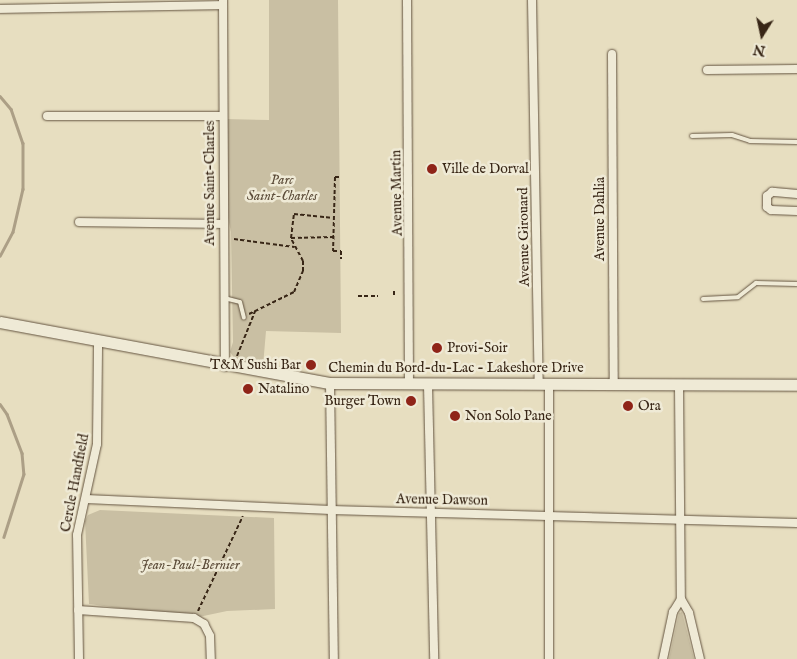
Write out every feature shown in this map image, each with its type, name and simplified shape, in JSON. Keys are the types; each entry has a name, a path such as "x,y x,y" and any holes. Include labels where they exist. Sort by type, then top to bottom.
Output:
{"street":[{"name":"Avenue Martin","path":"407,0 409,385"},
{"name":"Avenue Girouard","path":"532,0 548,516 549,659"},
{"path":"0,10 224,2"},
{"name":"Avenue Saint-Charles","path":"224,2 222,224 228,364"},
{"name":"Avenue Dahlia","path":"612,54 614,384"},
{"path":"708,70 797,69"},
{"path":"47,116 223,116"},
{"path":"797,194 772,192 767,196 767,206 771,210 797,211"},
{"path":"79,222 222,224"},
{"name":"Chemin du Bord-du-Lac - Lakeshore Drive","path":"0,322 98,342 330,383 409,385 544,383 679,386 797,385"},
{"name":"Cercle Handfield","path":"79,659 76,535 86,499 99,423 98,342"},
{"path":"330,383 334,659"},
{"path":"428,385 434,659"},
{"path":"679,386 681,599 689,613 700,659"},
{"name":"Avenue Dawson","path":"86,499 332,510 797,523"},
{"path":"663,659 673,612 681,599"},
{"path":"78,610 194,618 204,624 210,636 211,659"}],"lane":[{"path":"692,136 732,136 750,141 797,142"},
{"path":"703,299 738,297 756,283 797,284"},
{"path":"224,298 240,302 244,318"}],"path":[{"path":"339,176 335,177 333,251 341,251 341,259"},
{"path":"244,318 257,307 294,292 303,271 303,261 294,247 291,238 294,214 334,218"},
{"path":"291,238 334,237"},
{"path":"234,239 294,247"},
{"path":"394,291 394,297"},
{"path":"358,296 378,296"},
{"path":"228,364 257,307"},
{"path":"194,618 242,516"}],"green space":[{"name":"Parc Saint-Charles","path":"269,0 338,0 341,333 266,331 263,366 235,359 230,352 233,342 231,232 226,208 225,119 269,120"},
{"name":"Jean-Paul-Bernier","path":"100,510 274,518 275,609 227,611 194,618 89,604 85,521 88,515"},
{"path":"682,612 694,659 669,659 679,613"}],"waterway":[{"path":"0,96 11,109 23,143 23,189 13,232 0,256"},
{"path":"0,404 7,414 22,453 24,474 4,537"}],"place":[{"name":"Ville de Dorval","path":"432,169"},
{"name":"Provi-Soir","path":"437,348"},
{"name":"T&M Sushi Bar","path":"311,365"},
{"name":"Natalino","path":"248,389"},
{"name":"Burger Town","path":"411,401"},
{"name":"Ora","path":"628,406"},
{"name":"Non Solo Pane","path":"455,416"}]}
